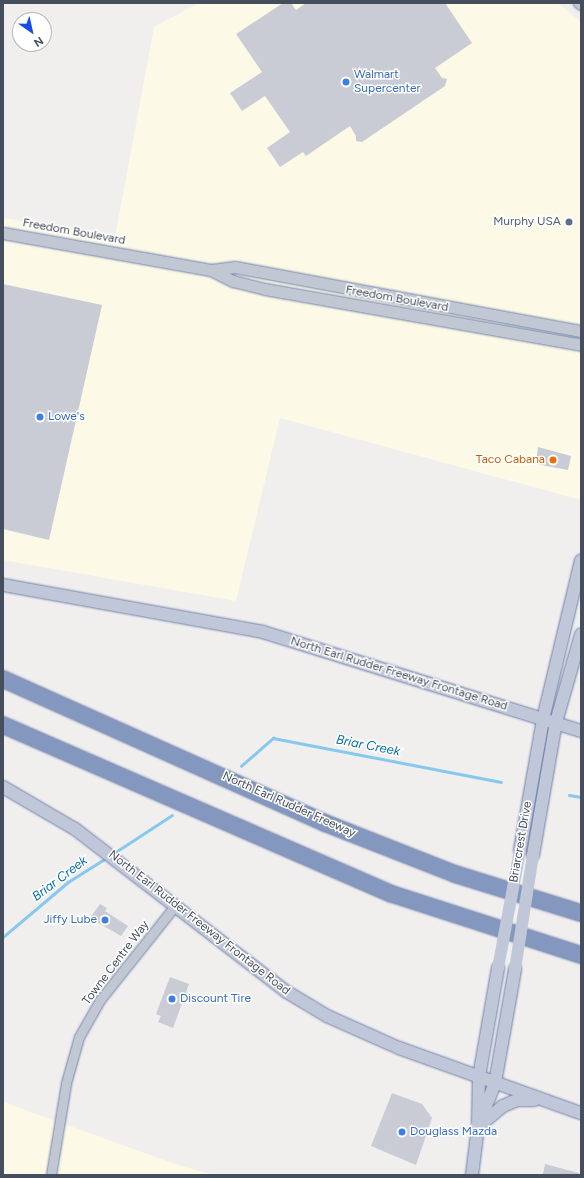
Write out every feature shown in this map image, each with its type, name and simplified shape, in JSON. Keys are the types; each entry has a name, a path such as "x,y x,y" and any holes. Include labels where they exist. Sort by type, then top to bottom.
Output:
{"highway":[{"name":"North Earl Rudder Freeway","path":"3,679 326,823 455,874 581,913"},
{"path":"3,725 392,894 535,942 581,955"},
{"path":"535,942 581,966"}],"main road":[{"name":"Briarcrest Drive","path":"472,1175 478,1127 479,1077 498,968 543,719 581,561"},
{"name":"North Earl Rudder Freeway Frontage Road","path":"3,585 263,632 581,731"},
{"name":"Briarcrest Drive","path":"478,1127 495,1083 556,722 581,635"},
{"name":"North Earl Rudder Freeway Frontage Road","path":"3,787 75,829 123,865 174,907 288,992 327,1016 399,1048 581,1112"},
{"path":"478,1127 503,1106 518,1100 545,1100"}],"street":[{"path":"578,3 581,6"},
{"name":"Freedom Boulevard","path":"3,232 211,270 233,281 323,299 581,345"},
{"name":"Freedom Boulevard","path":"211,270 236,267 581,331"},
{"path":"323,299 326,284"},
{"path":"406,314 409,299"},
{"path":"477,327 480,312"},
{"name":"Towne Centre Way","path":"51,1175 66,1083 79,1037 100,1000 174,907"}],"shaded area":[{"path":"199,3 558,3 581,22 581,500 280,418 236,601 3,560 3,218 115,237 154,27"},
{"path":"3,1102 178,1165 215,1175 3,1175"}],"building":[{"name":"Walmart Supercenter","path":"283,3 291,3 296,10 306,3 445,3 472,43 435,68 442,78 447,79 445,86 362,142 356,141 356,136 350,126 306,156 303,152 280,167 267,148 290,132 265,96 242,111 230,93 262,72 236,34"},
{"name":"Lowe's","path":"3,284 102,305 49,540 3,529"},
{"name":"Taco Cabana","path":"538,447 571,456 568,470 536,464"},
{"name":"Jiffy Lube","path":"100,904 107,908 105,911 128,926 121,936 90,918"},
{"name":"Discount Tire","path":"170,977 189,984 173,1028 158,1022 161,1016 156,1014"},
{"name":"Douglass Mazda","path":"392,1093 422,1104 432,1118 416,1165 371,1146"},
{"path":"545,1164 579,1173 579,1175 543,1174"}],"waterway":[{"name":"Briar Creek","path":"241,766 273,738 501,782"},
{"name":"Briar Creek","path":"569,795 581,797"},
{"name":"Briar Creek","path":"114,853 172,815"},
{"name":"Briar Creek","path":"3,937 68,882 106,858"}],"place":[{"name":"Walmart Supercenter","path":"346,82"},
{"name":"Murphy USA","path":"569,222"},
{"name":"Lowe's","path":"40,417"},
{"name":"Taco Cabana","path":"553,460"},
{"name":"Jiffy Lube","path":"105,920"},
{"name":"Discount Tire","path":"172,999"},
{"name":"Douglass Mazda","path":"402,1132"}]}
